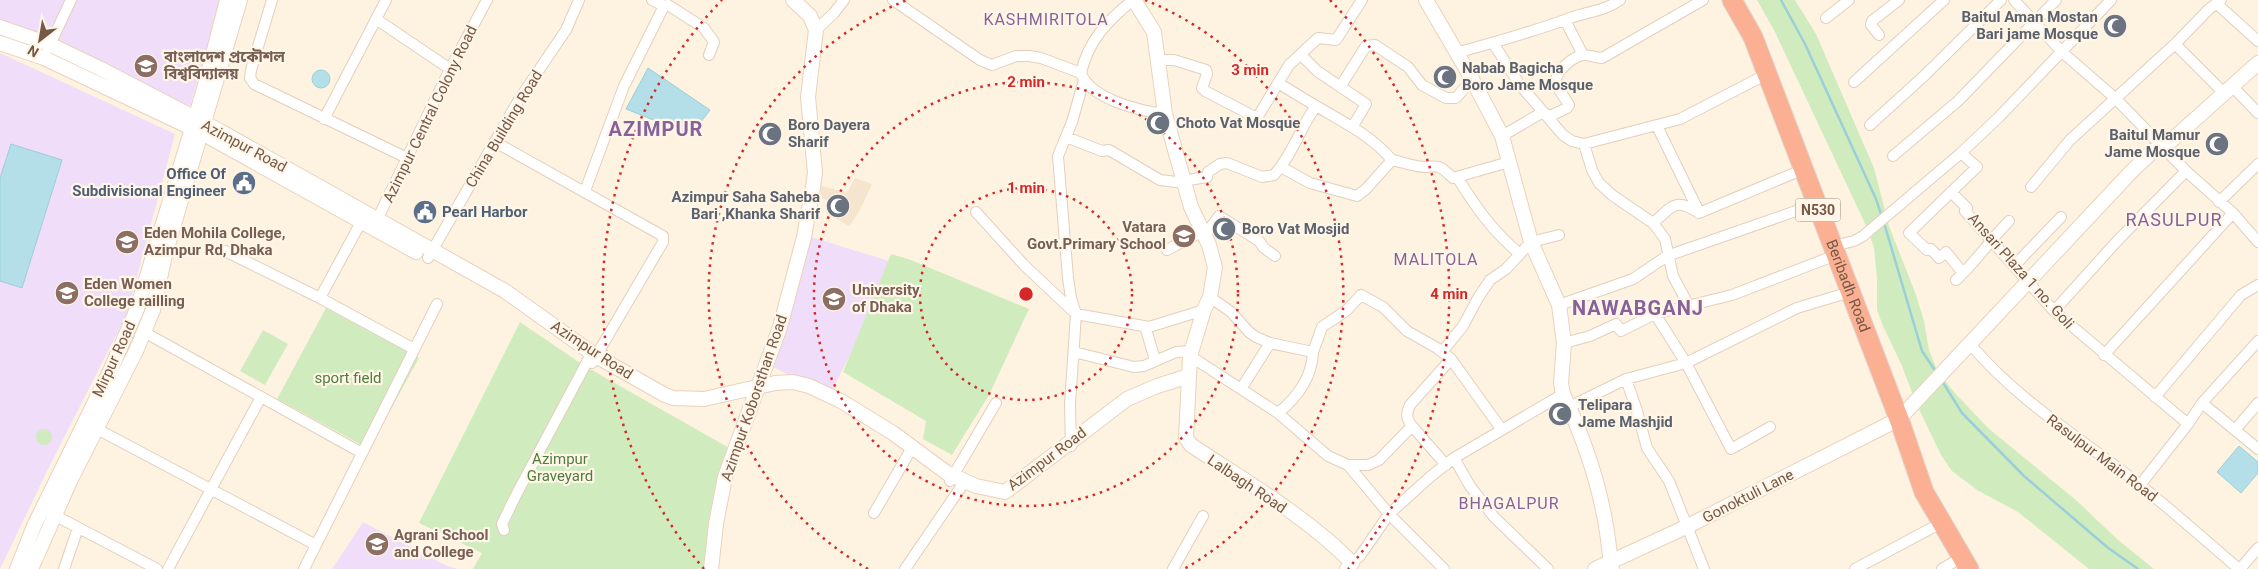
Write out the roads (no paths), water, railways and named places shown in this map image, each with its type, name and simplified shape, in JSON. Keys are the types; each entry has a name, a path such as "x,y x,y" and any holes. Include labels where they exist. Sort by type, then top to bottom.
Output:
{"highway":[{"name":"Beribadh Road","path":"1732,0 1754,37 1850,292 1905,412 1924,492 1940,523 1965,563"}],"main road":[{"path":"199,122 227,0"},
{"path":"199,122 240,0"},
{"path":"793,0 810,16 816,30"},
{"name":"Lalbagh Road","path":"1134,0 1154,32 1165,114 1191,207 1209,245 1215,267 1210,297 1190,354 1186,438 1191,445 1269,497 1338,548 1350,566"},
{"path":"1426,0 1472,79 1502,136 1531,242 1559,305 1564,343 1561,383 1597,487 1604,516 1611,566"},
{"name":"Azimpur Road","path":"0,27 49,44 101,69 199,122"},
{"name":"Azimpur Koborsthan Road","path":"711,569 716,524 725,477 780,327 804,237 812,196 815,173 808,97 816,30"},
{"name":"Azimpur Road","path":"0,43 44,58 220,131 371,223 430,255 500,297 592,360 662,402 672,406 692,406 757,389 793,382 824,391 893,433 954,481"},
{"path":"1970,344 2131,172 2154,150 2163,148 2258,63"},
{"name":"Mirpur Road","path":"31,569 54,515 153,310 199,122"},
{"name":"Mirpur Road","path":"17,569 34,526 111,369 137,309 199,122"},
{"name":"Gonoktuli Lane","path":"1594,569 1611,566 1905,412 1970,344"},
{"name":"Azimpur Road","path":"757,389 792,387 822,396 873,426 909,453 954,481 982,494 1012,496 1071,444 1132,406 1188,380"}],"street":[{"path":"44,58 71,0"},
{"path":"272,0 251,70 250,78 254,84 407,158"},
{"path":"324,119 386,0"},
{"name":"Azimpur Central Colony Road","path":"320,298 371,223 407,158 450,69 487,0"},
{"name":"China Building Road","path":"430,255 520,98 566,30 579,0"},
{"path":"652,0 668,4 710,34 714,42 709,55"},
{"path":"816,30 834,13 844,0"},
{"path":"893,0 973,55 992,65 1016,56 1042,58 1082,76 1115,101 1133,108 1165,114"},
{"path":"1071,444 1070,404 1076,314 1070,298 1058,156 1066,137 1092,42 1107,23 1134,0"},
{"path":"1158,60 1174,60 1206,70 1208,74 1202,88 1205,91 1255,118 1289,65 1318,38 1330,41 1336,40 1362,0"},
{"path":"1456,53 1565,20 1592,14 1620,0"},
{"path":"1542,112 1550,116 1567,108 1569,105 1555,83 1557,73 1583,55 1602,58 1703,0"},
{"path":"1826,18 1849,0"},
{"path":"1879,35 1872,25 1872,21 1899,0"},
{"path":"1854,82 1944,0"},
{"path":"1870,125 1924,76 2001,0"},
{"path":"2014,0 2062,52 2115,98 2186,171 2233,213 2258,242"},
{"path":"1893,156 1958,102 2056,0"},
{"path":"1564,343 1590,336 1616,324 1621,331 1655,314 1732,295 1863,236 1890,215 2000,117 2111,0"},
{"path":"2031,187 2070,140 2175,44 2209,9 2219,2 2258,41"},
{"path":"585,192 624,86 668,4"},
{"path":"376,19 450,69"},
{"path":"1565,20 1583,55"},
{"path":"1492,43 1542,112 1563,135 1572,141 1584,144 1680,119 1767,74"},
{"path":"1340,87 1366,46 1370,44 1375,45 1408,67 1422,85 1446,98 1456,98 1472,79"},
{"path":"2175,44 2258,113"},
{"path":"1301,55 1340,87 1366,104 1353,126"},
{"path":"1278,83 1353,126 1383,149 1392,160 1425,167 1434,165 1444,169 1453,178 1509,162"},
{"path":"1066,137 1102,151 1109,150 1160,180 1185,181 1208,178 1208,172 1227,164 1262,177 1274,175 1281,167 1307,118 1316,106"},
{"path":"1502,136 1542,112"},
{"path":"1656,126 1699,213"},
{"path":"495,142 663,236 663,242 592,360 514,497 502,524 504,530"},
{"path":"1584,144 1592,170 1599,183 1612,195 1653,223 1665,239 1667,256 1673,276 1689,306"},
{"path":"1961,153 1976,167 1909,233 1927,250 1931,249 1939,258 1946,252 1960,276 1975,262 1992,239 2009,221"},
{"path":"1281,167 1310,183 1357,196 1366,189 1392,160"},
{"path":"1699,213 1804,168"},
{"path":"2219,202 2256,168"},
{"path":"2054,311 2118,240 2186,171"},
{"path":"1457,177 1485,220 1503,240 1520,254"},
{"name":"Ansari Plaza 1 no. Goli","path":"1951,192 1967,208 1965,212 1992,239 2054,311 2188,424"},
{"path":"1653,223 1678,204 1684,203 1699,213"},
{"path":"1559,305 1633,279 1667,256 1816,204"},
{"path":"976,212 1024,265 1076,314 1145,326 1162,323 1204,310"},
{"path":"2104,355 2233,213"},
{"path":"1167,250 1202,231 1208,231 1219,216 1259,241 1264,248 1275,256"},
{"path":"2015,265 2061,218"},
{"path":"1442,352 1463,326 1490,280 1506,269 1531,242 1559,235"},
{"path":"224,251 320,298 414,349"},
{"path":"2155,397 2241,295 2258,285"},
{"path":"1350,566 1360,556 1389,514 1411,493 1450,461 1502,430 1566,401 1626,380 1686,363 1797,308 1850,292"},
{"path":"1278,413 1302,390 1312,362 1312,352 1322,327 1347,310 1361,295 1383,307 1407,330 1451,359 1502,430"},
{"path":"1210,297 1231,312 1248,332 1270,343 1312,352"},
{"path":"304,569 438,304"},
{"path":"1655,314 1686,363 1731,449 1770,427"},
{"path":"1145,326 1155,360"},
{"path":"144,332 362,452"},
{"path":"2140,485 2202,403 2258,340"},
{"path":"1241,389 1270,343"},
{"name":"Rasulpur Main Road","path":"1970,344 2022,397 2140,485 2239,569"},
{"path":"1074,352 1134,367 1144,366 1176,352 1190,354 1278,413 1328,456 1348,465 1368,465 1379,460 1412,426"},
{"path":"1451,359 1410,405 1406,413 1407,419 1412,426 1450,461 1494,517 1548,569"},
{"path":"1626,380 1647,448 1669,481 1704,569"},
{"path":"168,569 261,397"},
{"path":"905,569 996,403"},
{"path":"2202,403 2258,449"},
{"path":"2235,430 2258,403"},
{"path":"97,429 316,545"},
{"path":"874,513 909,453"},
{"path":"1348,465 1389,514 1444,569"},
{"path":"54,515 156,569"},
{"path":"1173,569 1203,516"},
{"path":"1855,569 1940,523"},
{"path":"64,569 78,528"},
{"path":"2239,569 2258,548"},
{"path":"1942,569 1965,563"}],"water":[{"path":"648,68 710,110 691,135 626,109"},
{"path":"317,70 325,70 330,75 328,86 317,88 312,83 312,75"},
{"path":"11,144 62,160 22,288 0,281 0,178"},
{"path":"2239,446 2258,462 2258,473 2241,493 2217,472"}],"waterway":[{"path":"1781,0 1805,44 1876,199 1882,217"},
{"path":"1884,223 1922,351 1936,372"},
{"path":"1942,381 1962,413 2024,476 2107,547 2138,569"}],"place":[{"name":"Baitul Aman Mostan Bari jame Mosque","path":"2115,26"},
{"name":"বাংলাদেশ প্রকৌশল বিশ্ববিদ্যালয়","path":"146,66"},
{"name":"Nabab Bagicha Boro Jame Mosque","path":"1445,77"},
{"name":"Choto Vat Mosque","path":"1158,123"},
{"name":"Boro Dayera Sharif","path":"770,134"},
{"name":"Baitul Mamur Jame Mosque","path":"2217,144"},
{"name":"Office Of Subdivisional Engineer","path":"244,183"},
{"name":"Azimpur Saha Saheba Bari ,Khanka Sharif","path":"838,206"},
{"name":"Pearl Harbor","path":"425,212"},
{"name":"Boro Vat Mosjid","path":"1224,229"},
{"name":"Vatara Govt.Primary School","path":"1184,236"},
{"name":"Eden Mohila College, Azimpur Rd, Dhaka","path":"127,242"},
{"name":"Eden Women College railling","path":"67,293"},
{"name":"University of Dhaka","path":"834,299"},
{"name":"Telipara Jame Mashjid","path":"1560,414"},
{"name":"Agrani School and College","path":"377,544"}],"district":[{"name":"KASHMIRITOLA","path":"1046,19"},
{"name":"AZIMPUR","path":"656,129"},
{"name":"RASULPUR","path":"2174,220"},
{"name":"MALITOLA","path":"1436,259"},
{"name":"NAWABGANJ","path":"1638,308"},
{"name":"BHAGALPUR","path":"1509,503"}],"park label":[{"name":"sport field","path":"348,378"},
{"name":"Azimpur Graveyard","path":"560,468"}]}
